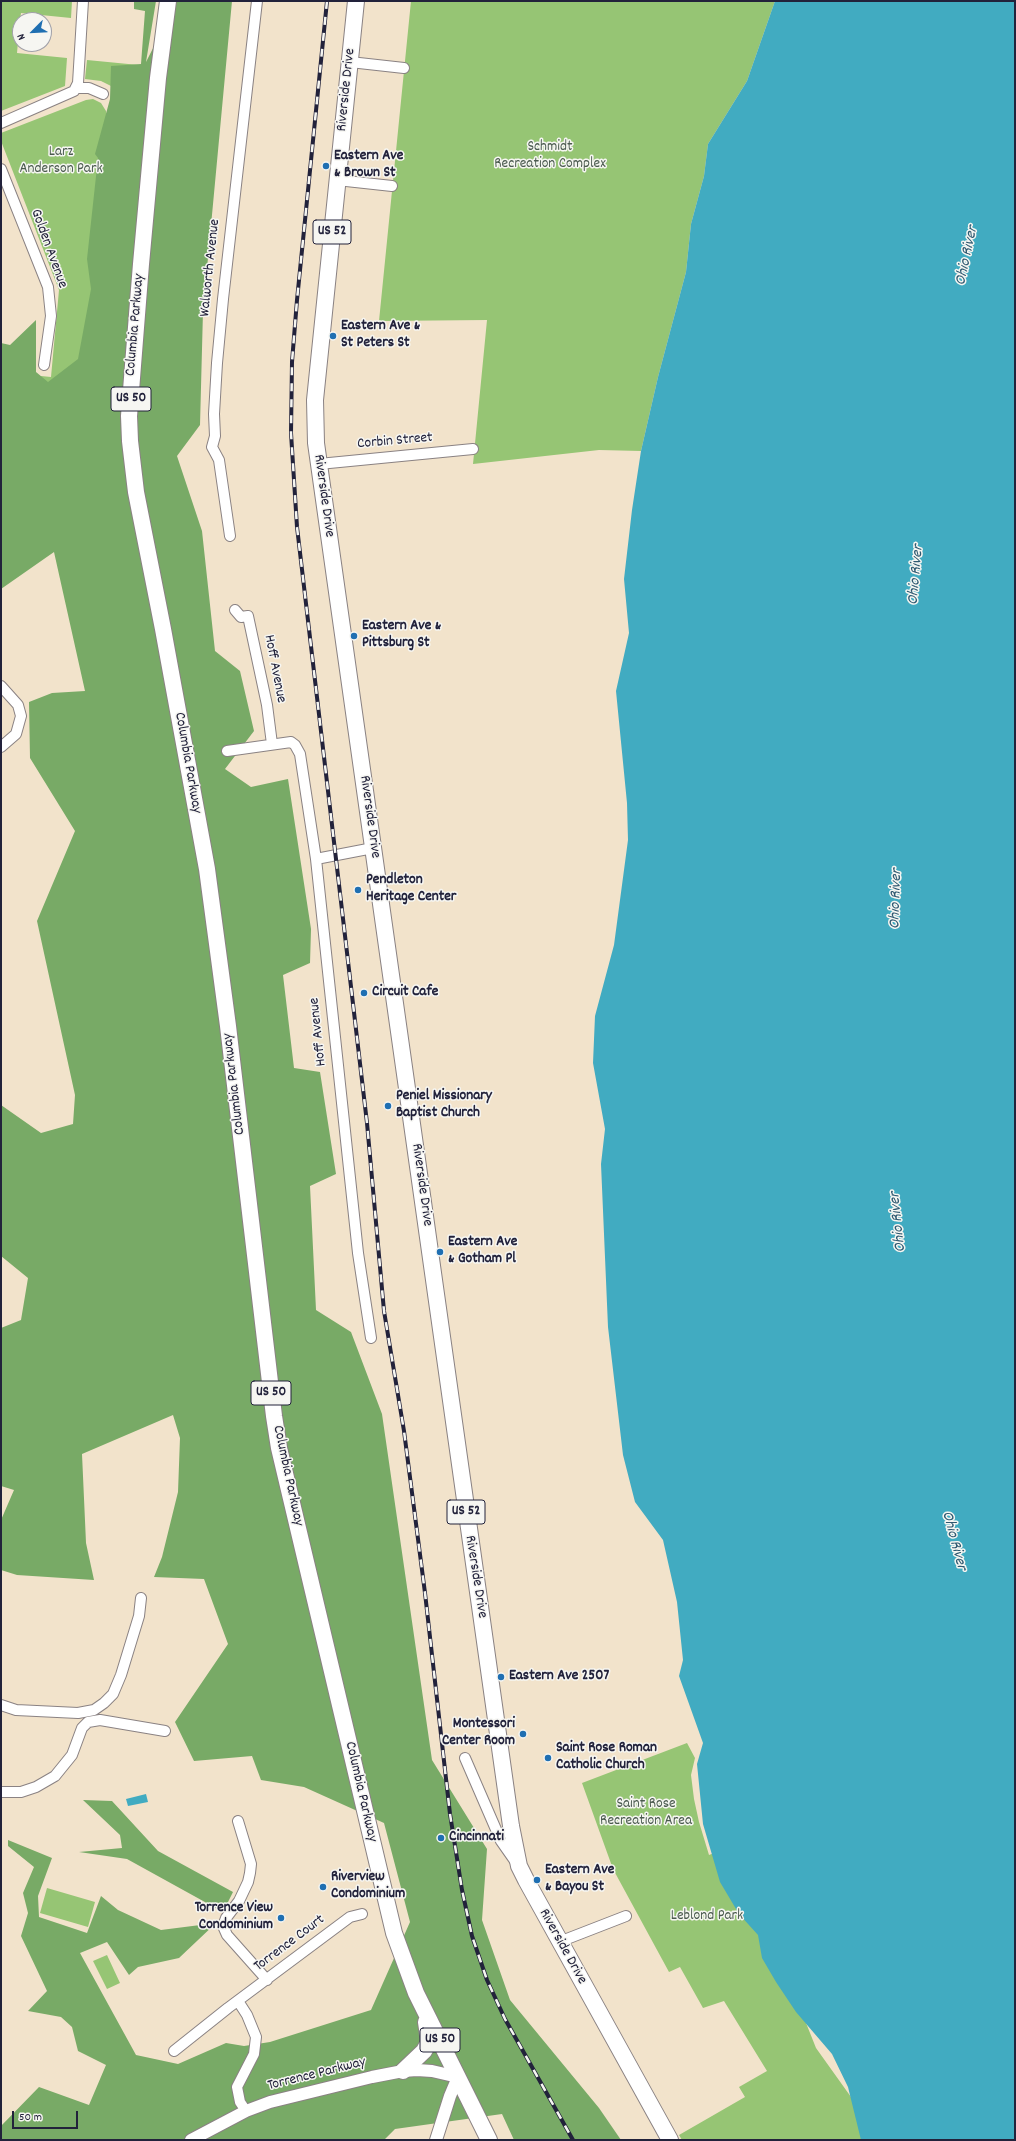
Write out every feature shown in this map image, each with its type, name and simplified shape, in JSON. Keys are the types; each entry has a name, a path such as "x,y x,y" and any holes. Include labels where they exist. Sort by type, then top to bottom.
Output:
{"main road":[{"name":"Columbia Parkway","path":"168,1 158,78 129,416 134,479 207,870 228,1026 274,1416 279,1448 394,1933 421,2004 489,2140"},
{"name":"Riverside Drive","path":"356,1 315,400 316,443 511,1826 519,1866 559,1942 670,2140"},
{"path":"403,2071 424,2051 429,2042 429,2030 421,2004"}],"street":[{"path":"1,123 71,94 76,88 83,1"},
{"name":"Walworth Avenue","path":"230,536 219,460 212,448 215,436 214,414 222,311 257,1"},
{"path":"350,62 404,68"},
{"path":"76,88 89,88 103,94"},
{"name":"Golden Avenue","path":"1,169 48,287 52,316 44,365"},
{"path":"338,180 392,186"},
{"name":"Corbin Street","path":"318,464 473,449"},
{"name":"Hoff Avenue","path":"235,610 241,617 248,616 274,744 291,742 299,749 316,858 358,1253 371,1338"},
{"path":"1,686 18,705 21,716 16,734 1,747"},
{"path":"227,751 274,744"},
{"path":"316,858 373,848"},
{"path":"1,1705 16,1710 78,1713 94,1710 113,1694 121,1675 138,1616 141,1598"},
{"path":"1,1792 21,1792 36,1787 55,1776 72,1755 82,1728 88,1722 100,1720 165,1731"},
{"path":"465,1758 501,1841 519,1866"},
{"path":"238,1821 251,1864 250,1873 248,1882 239,1901 222,1926 227,1935 267,1980"},
{"name":"Torrence Court","path":"174,2051 350,1917 362,1914"},
{"path":"559,1942 626,1916"},
{"path":"238,2001 247,2015 256,2037 254,2054 238,2087 240,2102 246,2111"},
{"name":"Torrence Parkway","path":"191,2140 246,2111 270,2102 403,2071 432,2071 458,2077"},
{"path":"436,2140 450,2096 458,2077"}],"green space":[{"name":"Larz Anderson Park","path":"1,1 72,1 71,18 52,16 52,12 12,12 12,52 67,58 65,86 1,111"},
{"path":"134,1 156,1 146,62 177,1 232,1 203,311 200,425 177,456 202,531 215,651 240,671 254,731 225,769 251,787 288,779 311,929 310,963 283,975 294,1068 320,1072 336,1174 310,1186 316,1310 351,1332 382,1414 432,1760 487,1849 482,1920 510,2000 599,2108 621,2140 514,2140 502,2114 395,2129 384,2140 1,2140 1,2126 39,2087 89,2105 106,2065 78,2051 72,2027 61,2017 28,2011 47,1991 21,1936 28,1913 23,1893 34,1867 8,1846 8,1840 52,1858 38,1896 39,1917 87,1933 101,1896 118,1910 161,1930 216,1923 179,1958 138,1967 129,1975 107,1942 80,1953 136,2055 178,2064 226,2043 244,2046 270,2042 371,2010 410,1922 384,1823 304,1787 261,1780 252,1756 194,1761 175,1722 228,1644 204,1579 154,1577 162,1557 178,1492 180,1438 173,1415 82,1454 86,1543 94,1580 17,1575 1,1570 1,1520 14,1490 1,1486 1,1328 21,1320 28,1278 1,1256 1,1105 41,1133 73,1124 75,1095 37,921 75,831 30,758 29,702 52,693 85,691 54,552 1,589 1,343 10,345 36,320 36,372 48,382 78,359 91,289 87,259 98,158 95,154 110,99 111,66 141,64 145,11 134,9"},
{"name":"Schmidt Recreation Complex","path":"411,1 775,1 747,81 708,144 704,176 691,224 686,272 658,377 641,451 599,450 473,464 487,320 379,321"},
{"path":"87,60 149,66 113,87 101,81 85,79"},
{"name":"Larz Anderson Park","path":"93,99 101,103 106,111 115,223 132,266 1,526 31,375 51,377 59,290 1,141 1,133 86,100"},
{"name":"Leblond Park","path":"687,1743 695,1758 691,1775 694,1799 709,1855 735,1845 816,2048 861,2111 875,2140 682,2140 679,2135 745,2097 739,2087 767,2071 724,2001 703,2008 680,1967 669,1972 613,1869 582,1783"},
{"path":"83,1800 112,1801 158,1851 233,1892 223,1912 127,1859 79,1852 122,1848 120,1835"},
{"path":"47,1888 95,1902 88,1927 40,1913"},
{"path":"107,1955 120,1983 107,1989 93,1961"}],"water":[{"name":"Ohio River","path":"775,1 1015,1 1015,2140 861,2140 848,2087 832,2054 796,2012 776,1982 762,1958 758,1935 739,1914 720,1882 703,1824 697,1764 703,1743 679,1676 683,1660 677,1602 663,1540 635,1502 623,1455 608,1327 601,1164 605,1129 593,1063 595,1016 614,945 628,840 627,803 616,691 629,633 624,579 632,510 641,451 658,377 686,272 691,224 704,176 708,144 747,81"},
{"path":"146,1794 148,1802 128,1806 126,1799"}],"railway":[{"path":"327,1 297,300 292,362 291,433 297,527 367,1123 384,1311 404,1431 425,1593 450,1814 462,1890 472,1936 487,1980 505,2019 573,2140"}],"place":[{"name":"Eastern Ave & Brown St","path":"326,166"},
{"name":"Eastern Ave & St Peters St","path":"333,336"},
{"name":"Eastern Ave & Pittsburg St","path":"354,636"},
{"name":"Pendleton Heritage Center","path":"358,890"},
{"name":"Circuit Cafe","path":"364,993"},
{"name":"Peniel Missionary Baptist Church","path":"388,1106"},
{"name":"Eastern Ave & Gotham Pl","path":"440,1252"},
{"name":"Eastern Ave 2507","path":"501,1677"},
{"name":"Montessori Center Room","path":"523,1734"},
{"name":"Saint Rose Roman Catholic Church","path":"548,1758"},
{"name":"Cincinnati","path":"441,1838"},
{"name":"Eastern Ave & Bayou St","path":"537,1880"},
{"name":"Riverview Condominium","path":"323,1887"},
{"name":"Torrence View Condominium","path":"281,1918"}],"park label":[{"name":"Saint Rose Recreation Area","path":"646,1814"}]}
